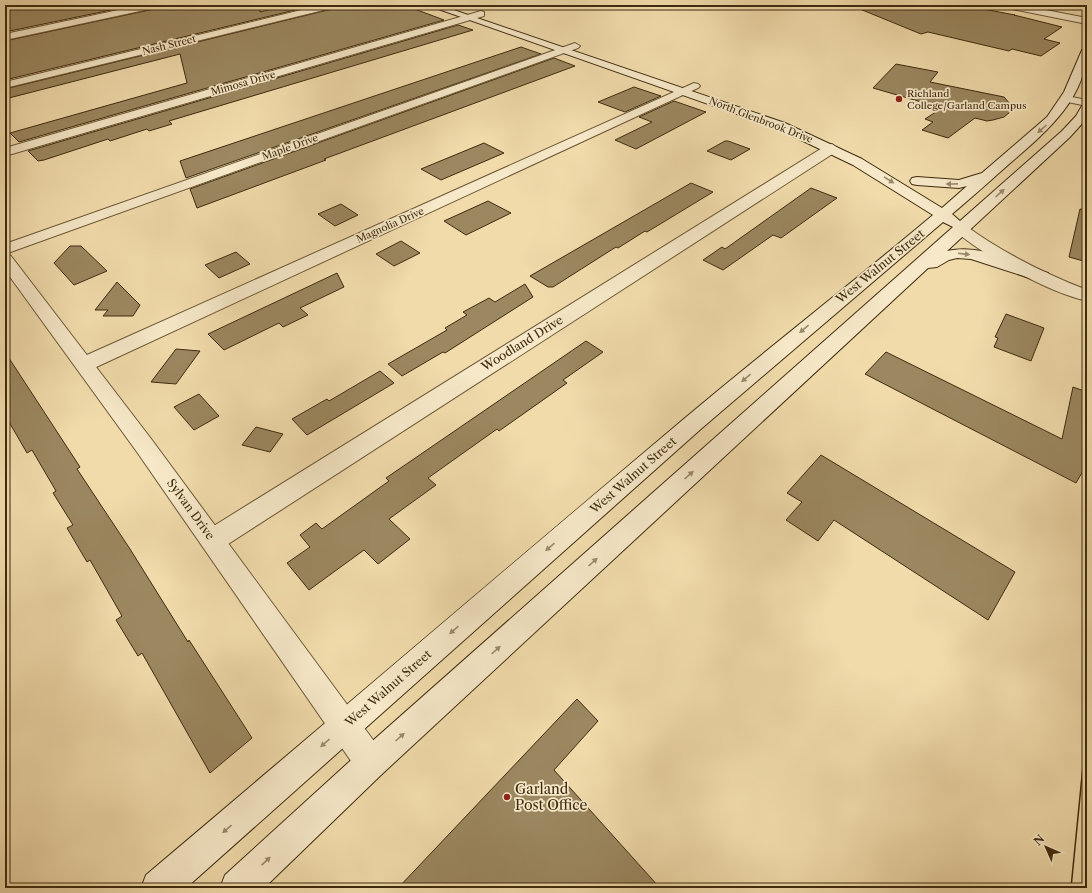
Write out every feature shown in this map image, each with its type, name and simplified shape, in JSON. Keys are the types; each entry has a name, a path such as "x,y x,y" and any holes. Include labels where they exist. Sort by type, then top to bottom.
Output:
{"street":[{"path":"5,37 154,5"},
{"name":"Nash Street","path":"5,85 333,5"},
{"name":"North Glenbrook Drive","path":"431,5 570,48"},
{"name":"North Glenbrook Drive","path":"453,5 481,14 570,48 689,89 798,122 865,152"},
{"path":"1007,5 1087,21"},
{"name":"Mimosa Drive","path":"5,152 481,14"},
{"name":"Maple Drive","path":"5,249 570,48"},
{"name":"West Walnut Street","path":"159,888 694,422 833,305 870,277 1052,120 1067,99 1087,50"},
{"name":"North Glenbrook Drive","path":"689,89 832,148 948,210"},
{"name":"Magnolia Drive","path":"85,364 689,89"},
{"path":"1067,99 1087,104"},
{"name":"West Walnut Street","path":"238,888 371,763 1066,134 1080,118 1087,104"},
{"name":"Woodland Drive","path":"213,540 832,148"},
{"name":"North Glenbrook Drive","path":"987,176 959,184 912,178 966,224 996,238 1042,265 1087,284"},
{"name":"North Glenbrook Drive","path":"966,224 982,246 1006,260 1087,296"},
{"path":"894,289 903,287 939,257 955,253 988,258 1042,277"},
{"name":"Sylvan Drive","path":"5,259 85,364 213,540 371,763"}],"building":[{"path":"5,5 135,5 5,32"},
{"path":"159,5 260,5 260,12 289,5 316,5 5,80 5,41 154,9"},
{"path":"338,5 404,5 444,20 19,142 10,133 187,83 180,54 5,99 5,89 336,8"},
{"path":"850,5 962,5 1015,15 1062,27 1044,39 1060,43 1041,56 1012,49 1009,51 928,32 921,34"},
{"path":"458,25 473,30 169,121 172,124 149,131 147,129 110,141 108,139 44,160 38,161 28,151"},
{"path":"521,47 541,54 186,178 180,161"},
{"path":"554,58 575,66 324,159 326,160 197,208 190,189"},
{"path":"896,64 938,72 930,82 1004,97 1011,105 1010,112 1004,117 993,120 987,121 975,118 948,138 922,130 933,122 925,119 942,108 873,88"},
{"path":"634,87 661,96 625,112 598,102"},
{"path":"674,101 706,112 636,149 615,140 652,122 639,117"},
{"path":"725,141 750,149 731,160 707,151"},
{"path":"484,143 504,153 441,180 421,169"},
{"path":"691,183 713,192 647,232 645,231 618,248 616,247 553,287 548,287 530,276"},
{"path":"811,188 837,198 781,238 773,235 723,270 703,260 722,247 725,249"},
{"path":"488,201 511,213 466,235 444,221"},
{"path":"341,204 358,215 335,226 318,214"},
{"path":"1080,209 1087,210 1087,262 1069,257"},
{"path":"401,241 420,253 394,266 376,254"},
{"path":"70,246 81,246 107,271 74,285 54,263"},
{"path":"236,252 250,264 219,278 205,265"},
{"path":"337,273 344,287 300,308 308,315 283,327 279,323 224,350 208,334"},
{"path":"117,282 140,305 133,316 103,316 108,310 95,310"},
{"path":"525,284 533,297 445,353 443,352 402,376 388,364 447,330 445,328 467,315 463,312 489,298 495,302"},
{"path":"1006,314 1044,328 1031,361 994,347 998,338 995,337"},
{"path":"586,341 603,352 563,380 567,383 499,431 497,429 428,478 436,485 389,519 410,539 378,564 364,550 309,590 287,563 310,547 300,535 316,523 322,529 389,481 386,478"},
{"path":"176,349 200,351 176,384 151,382"},
{"path":"5,352 80,467 77,469 130,549 188,642 189,640 252,738 210,773 142,653 138,656 116,620 122,616 90,560 87,562 67,528 73,525 53,493 56,491 32,450 27,453 5,415"},
{"path":"886,352 1062,439 1073,387 1087,392 1087,464 1076,483 865,374"},
{"path":"380,371 394,383 307,435 292,419 327,399 329,401"},
{"path":"199,394 219,416 194,430 174,407"},
{"path":"256,427 283,434 270,452 242,445"},
{"path":"821,455 1015,572 988,620 834,520 818,541 786,520 802,502 787,493"},
{"name":"Garland Post Office","path":"577,699 598,721 554,770 660,888 398,888"}],"tram line":[{"path":"1071,888 1087,725"}],"place":[{"name":"Richland College/Garland Campus","path":"899,99"},
{"name":"Garland Post Office","path":"507,797"}]}
